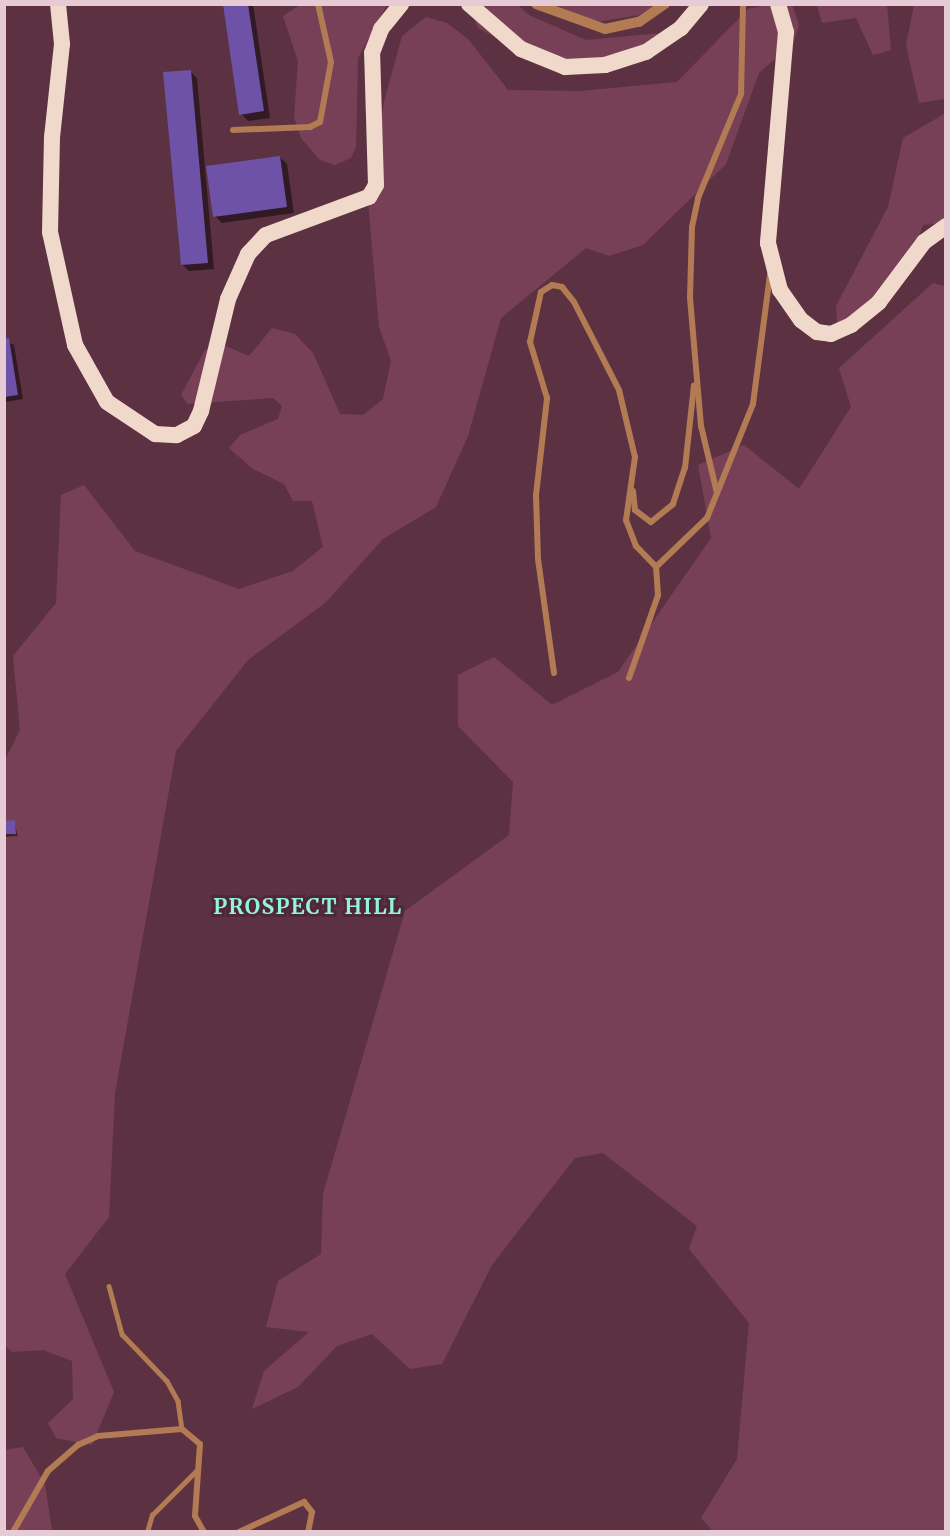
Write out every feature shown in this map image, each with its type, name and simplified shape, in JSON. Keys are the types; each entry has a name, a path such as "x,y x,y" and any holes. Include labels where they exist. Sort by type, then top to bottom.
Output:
{"highway":[{"path":"58,4 62,44 52,137 50,232 75,345 107,402 155,434 177,435 194,426 201,411 228,299 248,254 266,235 369,197 376,185 372,53 381,29 401,4"},
{"path":"469,4 521,49 565,66 605,65 646,52 681,28 701,4"},
{"path":"784,8 768,243 780,290 801,320 817,332 831,334 879,302 899,268 945,226"}],"street":[{"path":"233,130 310,127 320,122 331,62 318,4"},
{"path":"536,4 605,29 639,22 665,4"},
{"path":"717,493 703,450 695,366 690,297 692,227 698,198 741,94 743,4"},
{"path":"656,567 695,533 717,493 759,384 772,259"},
{"path":"554,674 538,558 536,495 547,398 530,342 533,310 541,291 552,285 562,287 574,302 619,390 635,458 630,535 656,567 658,595 629,678"},
{"path":"632,478 635,510 642,518 654,521 666,514 685,468 695,366"},
{"path":"13,1532 48,1471 78,1445 98,1436 182,1429 197,1438 202,1465 195,1515 204,1532"},
{"path":"239,1532 304,1502 312,1512 308,1532"}],"lane":[{"path":"109,1286 122,1334 166,1381 178,1401 182,1429"},
{"path":"147,1532 152,1515 202,1465"}],"shaded area":[{"path":"300,5 387,5 358,58 356,147 351,158 335,165 320,160 301,138 294,117 298,61 283,16"},
{"path":"467,5 518,5 529,15 586,40 662,33 634,64 539,60 478,28"},
{"path":"556,5 655,5 639,15 596,22"},
{"path":"767,5 792,5 799,25 793,43 759,73 726,164 643,245 609,256 586,248 501,318 468,436 436,507 383,539 325,603 248,660 176,751 115,1093 109,1217 65,1274 114,1392 92,1445 56,1438 48,1423 73,1399 72,1361 43,1350 12,1352 5,1345 4,762 20,730 13,656 56,603 61,495 84,485 135,551 239,589 293,571 323,547 312,501 293,501 284,484 253,469 229,448 240,435 278,419 282,406 273,398 188,404 181,395 205,350 221,344 249,356 272,328 295,334 313,353 340,414 363,415 383,399 391,361 379,327 368,201 384,102 402,36 426,17 447,23 468,39 508,90 580,91 677,82 748,9"},
{"path":"817,5 887,5 891,50 873,55 856,18 822,23"},
{"path":"914,5 945,5 945,99 919,103 906,45"},
{"path":"944,114 945,223 923,225 906,275 875,315 837,323 836,306 888,207 903,138"},
{"path":"933,283 945,286 945,1531 713,1531 701,1518 737,1459 749,1323 689,1249 697,1226 603,1153 575,1158 492,1265 442,1364 410,1369 372,1334 337,1346 298,1387 252,1409 264,1371 309,1332 266,1327 278,1281 321,1254 323,1194 405,911 509,835 513,782 458,726 458,675 494,657 552,705 618,672 711,538 698,465 744,445 799,489 851,407 839,368"},
{"path":"23,1447 45,1484 52,1531 5,1532 5,1450"}],"building":[{"path":"223,4 248,4 264,111 239,115"},
{"path":"191,70 208,263 181,265 163,72"},
{"path":"280,156 287,207 213,217 206,166"},
{"path":"9,338 18,395 4,397 4,339"},
{"path":"15,820 16,834 4,834 4,821"}],"district":[{"name":"PROSPECT HILL","path":"308,907"}]}
